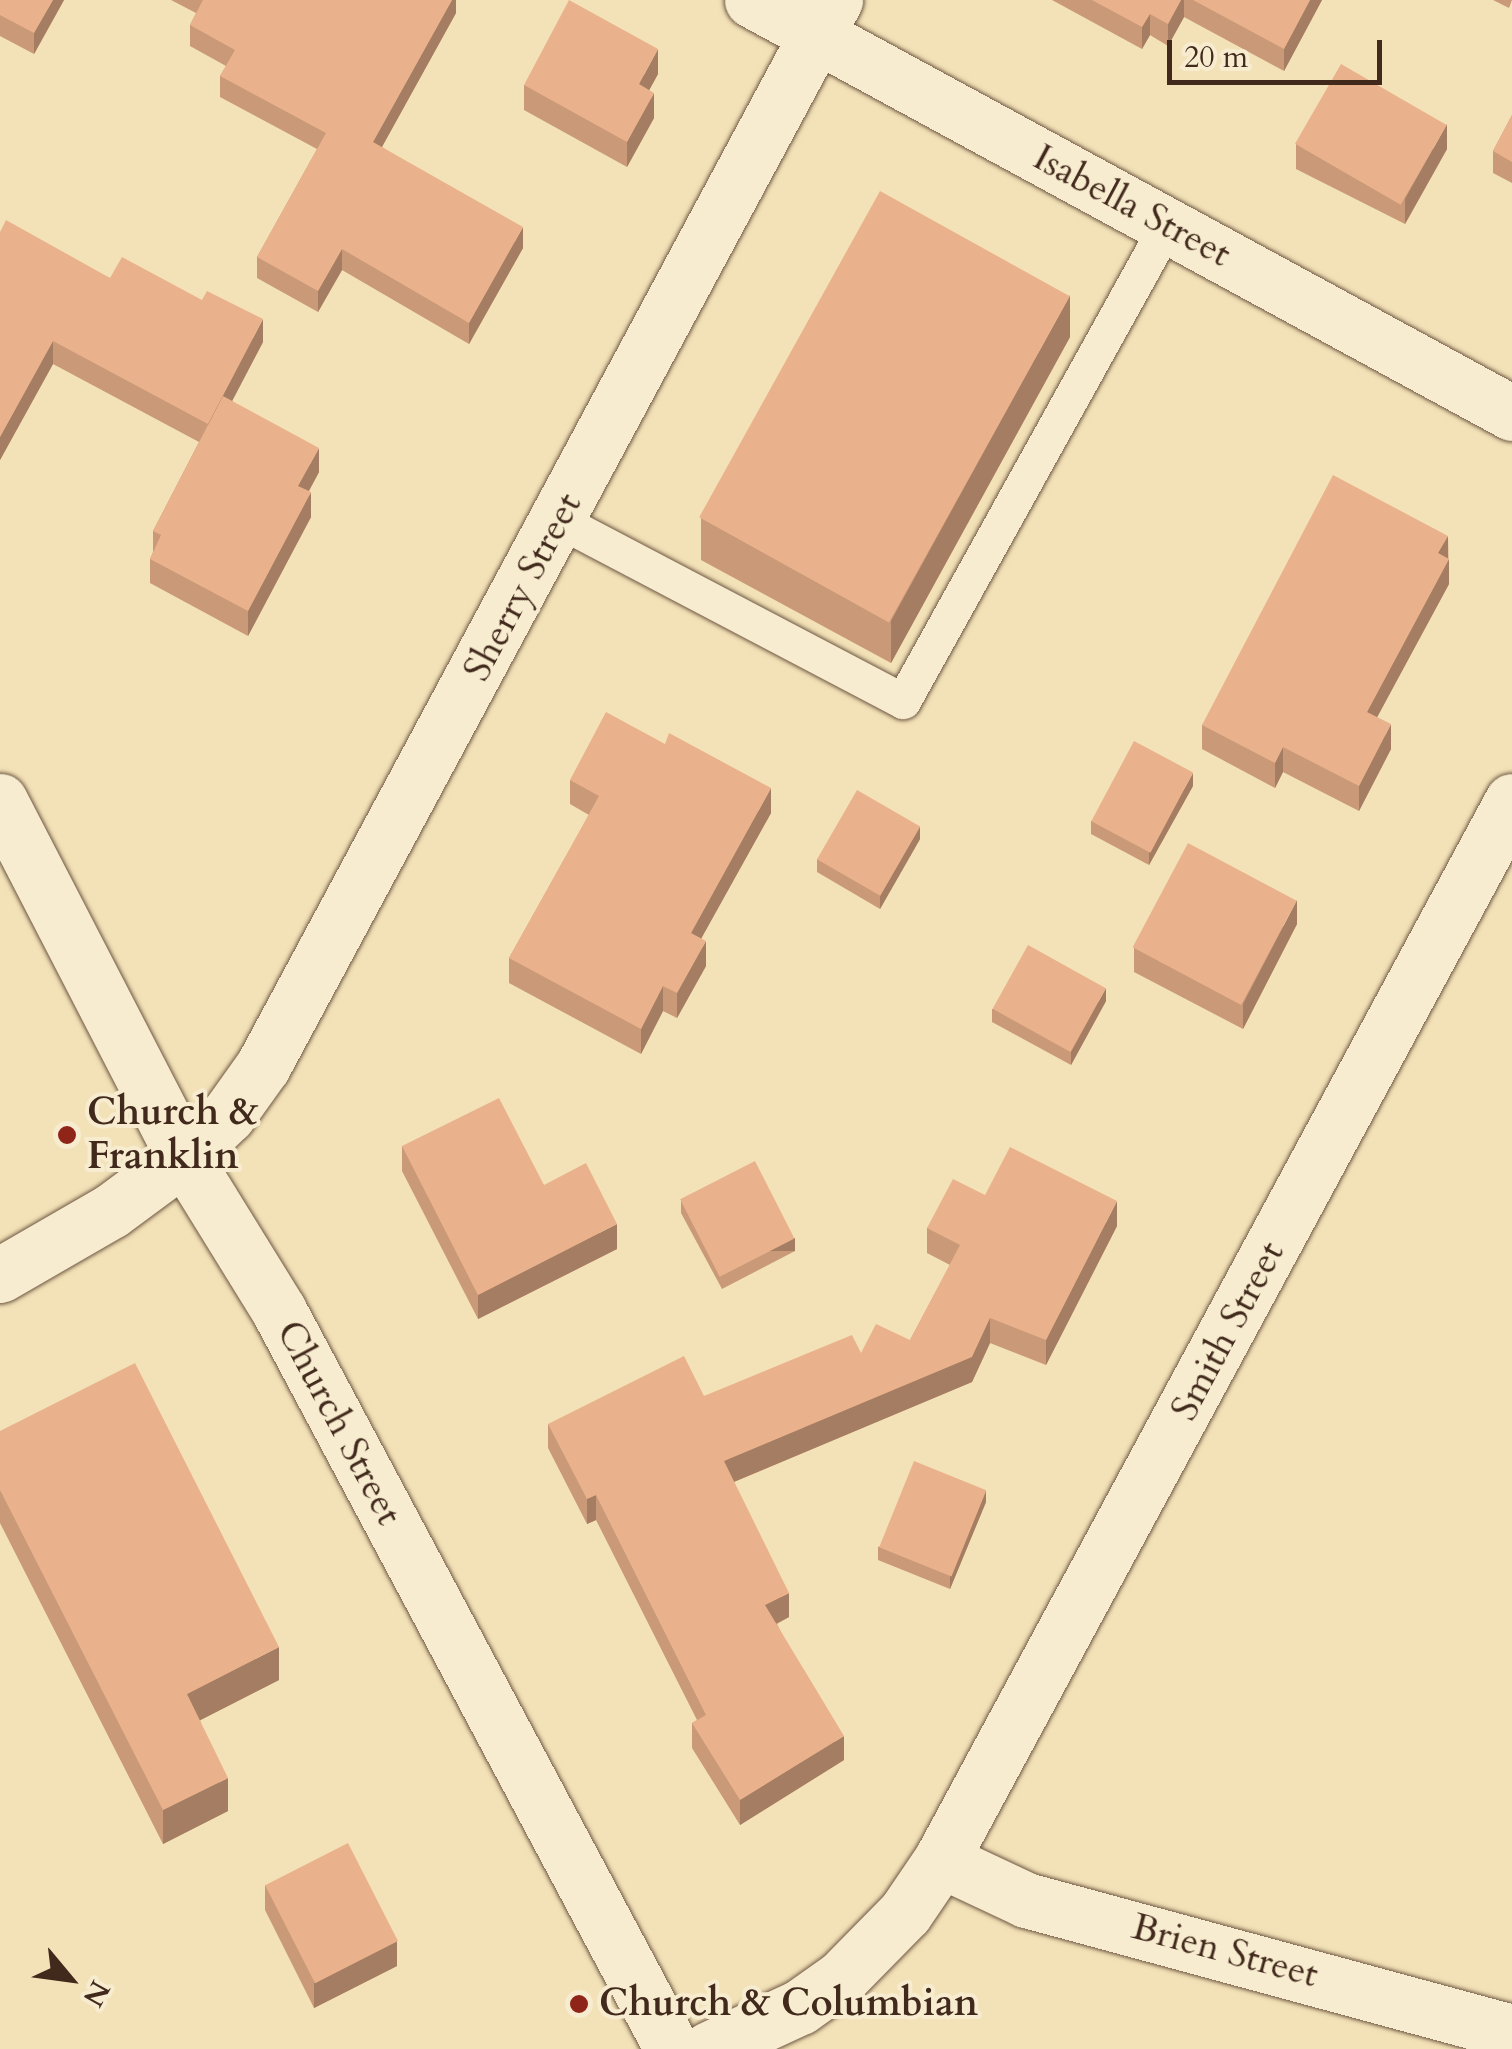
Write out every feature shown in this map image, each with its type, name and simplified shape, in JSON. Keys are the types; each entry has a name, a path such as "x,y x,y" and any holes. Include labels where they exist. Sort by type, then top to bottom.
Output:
{"street":[{"name":"Isabella Street","path":"752,0 825,18 1168,226 1512,412"},
{"name":"Sherry Street","path":"0,1275 111,1211 184,1156 228,1115 263,1066 560,521 825,18"},
{"name":"Smith Street","path":"709,2049 800,2007 842,1977 884,1938 942,1860 1512,801"},
{"name":"Church Street","path":"0,802 184,1156 279,1311 672,2049"},
{"name":"Brien Street","path":"942,1860 1026,1900 1512,2032"}],"lane":[{"path":"560,521 902,701 1168,226"}],"building":[{"path":"0,0 53,0 34,33 0,15"},
{"path":"203,0 452,0 373,142 523,227 469,323 342,249 318,291 257,257 326,133 220,76 235,50 190,25"},
{"path":"569,0 658,49 639,84 654,93 627,142 524,85"},
{"path":"1092,0 1181,0 1168,24 1150,14 1142,27"},
{"path":"1193,0 1310,0 1284,49"},
{"path":"1341,64 1447,125 1401,205 1295,144"},
{"path":"1512,115 1512,162 1493,151"},
{"path":"880,191 1070,296 889,622 699,517"},
{"path":"6,220 110,278 122,257 202,300 207,291 263,319 208,424 53,341 0,437 0,232"},
{"path":"223,396 319,448 298,486 311,492 248,611 150,559 161,535 153,531"},
{"path":"1333,475 1448,536 1438,553 1449,559 1367,712 1391,724 1359,786 1283,747 1275,763 1202,725"},
{"path":"606,712 665,744 669,733 771,788 691,933 706,941 677,993 663,986 641,1029 509,958 599,796 570,780"},
{"path":"1134,741 1193,772 1150,853 1091,821"},
{"path":"857,790 920,826 880,896 817,859"},
{"path":"1188,843 1297,901 1241,1005 1133,947"},
{"path":"1028,945 1106,988 1070,1052 993,1009"},
{"path":"499,1098 544,1185 586,1163 617,1224 478,1295 402,1146"},
{"path":"1010,1147 1117,1201 1046,1340 990,1318 972,1357 724,1461 789,1593 765,1605 844,1736 740,1800 692,1723 706,1715 596,1495 587,1499 548,1424 684,1356 704,1396 852,1335 861,1353 876,1324 910,1340 960,1245 927,1228 953,1179 985,1195"},
{"path":"755,1161 794,1239 720,1277 680,1199"},
{"path":"135,1363 279,1647 187,1694 228,1778 163,1810 0,1490 0,1431"},
{"path":"914,1461 986,1490 951,1576 879,1547"},
{"path":"348,1843 398,1941 315,1983 265,1885"}],"place":[{"name":"Church & Franklin","path":"67,1135"},
{"name":"Church & Columbian","path":"579,2004"}]}
